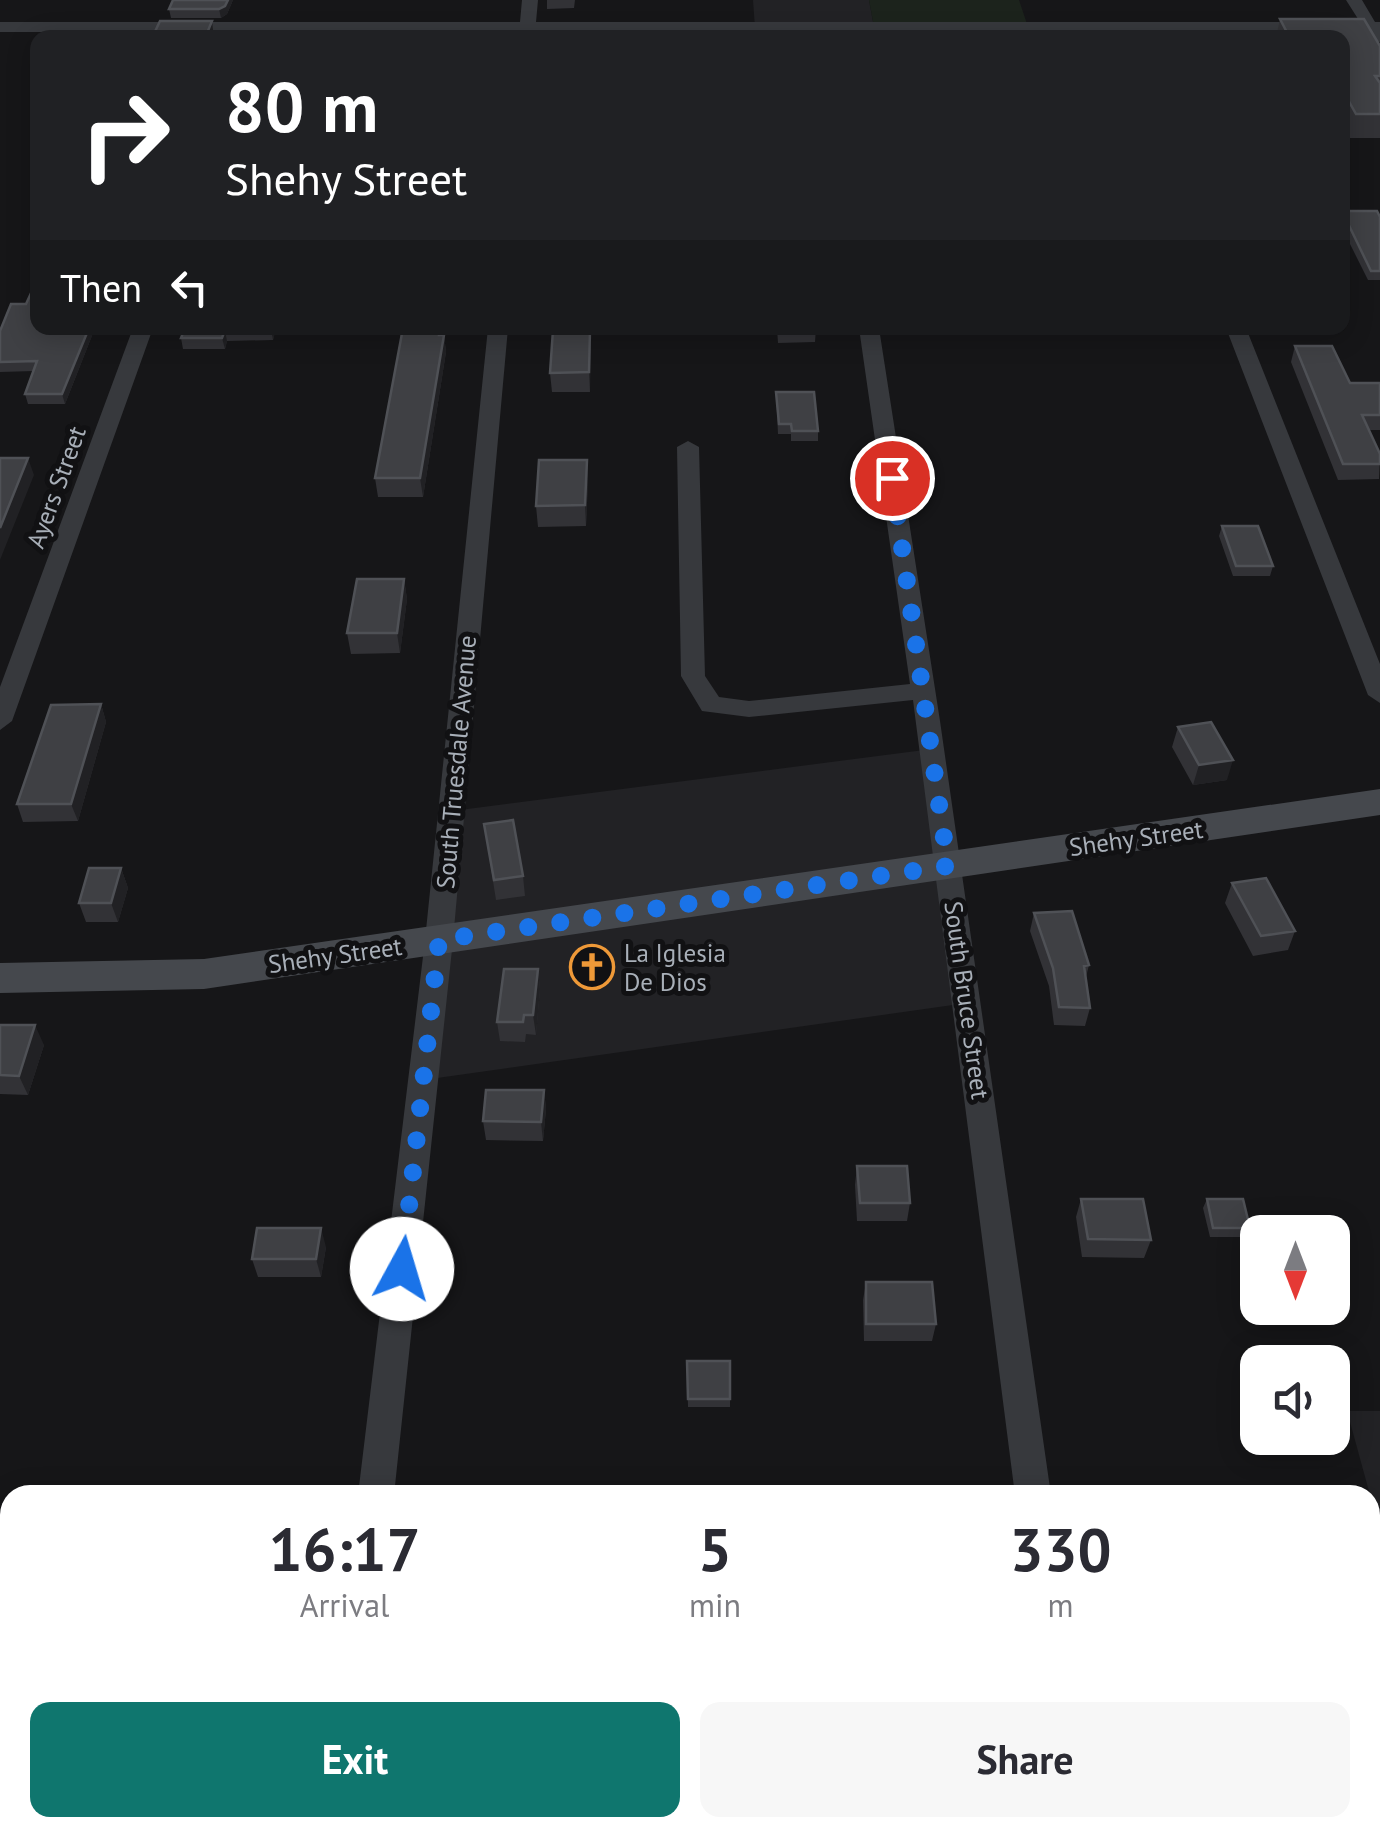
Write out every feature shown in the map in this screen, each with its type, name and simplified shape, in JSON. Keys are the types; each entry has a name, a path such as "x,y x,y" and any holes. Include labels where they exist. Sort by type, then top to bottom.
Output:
{"street":[{"path":"526,30 530,0"},
{"path":"1354,0 1375,27 1380,44"},
{"path":"252,30 259,10"},
{"path":"1111,10 1119,30"},
{"path":"1222,30 1375,27"},
{"path":"0,28 126,30"},
{"name":"Ayers Street","path":"0,721 140,335"},
{"name":"South Truesdale Avenue","path":"377,1485 439,940 497,335"},
{"name":"South Bruce Street","path":"871,335 1032,1485"},
{"path":"1239,335 1380,695"},
{"path":"688,448 694,676 710,705 749,708 878,693 922,692"},
{"name":"Shehy Street","path":"0,978 204,974 1380,802"}],"shaded area":[{"path":"753,0 869,0 874,27 755,28"},
{"path":"869,0 1019,0 1028,27 874,27"},
{"path":"932,749 967,1003 423,1080 452,811"},
{"path":"1350,1411 1380,1411 1380,1485 1367,1485"}],"building":[{"path":"173,0 228,0 219,9 169,9"},
{"path":"1280,19 1364,19 1380,46 1380,76 1375,76 1380,83 1380,114 1356,114 1350,103 1350,30 1286,30"},
{"path":"160,21 212,21 208,30 156,30"},
{"path":"1350,211 1377,211 1380,217 1380,271 1371,271 1350,228"},
{"path":"30,295 30,335 86,335 62,394 25,394 37,361 0,362 0,331 11,304 26,304"},
{"path":"182,335 223,335 222,338 181,338"},
{"path":"402,335 444,335 420,478 375,478"},
{"path":"553,335 590,335 589,372 550,373"},
{"path":"1295,346 1332,346 1350,383 1380,383 1380,415 1362,415 1380,454 1380,464 1343,464"},
{"path":"776,392 814,392 818,431 792,431 791,424 779,424"},
{"path":"0,458 28,458 0,528"},
{"path":"539,460 587,460 585,505 536,506"},
{"path":"1222,526 1258,526 1273,566 1236,566"},
{"path":"357,579 404,579 397,633 347,633"},
{"path":"101,704 71,804 17,804 51,705"},
{"path":"1211,722 1233,760 1199,765 1178,727"},
{"path":"513,820 523,876 494,880 484,824"},
{"path":"89,868 121,868 111,903 79,903"},
{"path":"1266,878 1295,931 1261,936 1232,883"},
{"path":"1072,911 1089,965 1084,966 1090,1008 1059,1007 1053,968 1034,913"},
{"path":"504,969 538,969 533,1015 524,1015 523,1022 497,1022"},
{"path":"0,1025 35,1025 19,1076 0,1075"},
{"path":"486,1090 544,1090 541,1122 483,1121"},
{"path":"857,1166 907,1166 910,1203 860,1203"},
{"path":"1081,1199 1143,1199 1151,1240 1088,1239"},
{"path":"1207,1199 1243,1199 1247,1215 1240,1215 1240,1228 1213,1228"},
{"path":"257,1228 321,1228 316,1259 252,1259"},
{"path":"866,1282 932,1282 936,1324 866,1324"},
{"path":"687,1361 730,1361 730,1399 688,1399"}],"place":[{"name":"La Iglesia De Dios","path":"592,967"}],"route":[{"path":"402,1269 439,940 948,866 892,478"}]}
